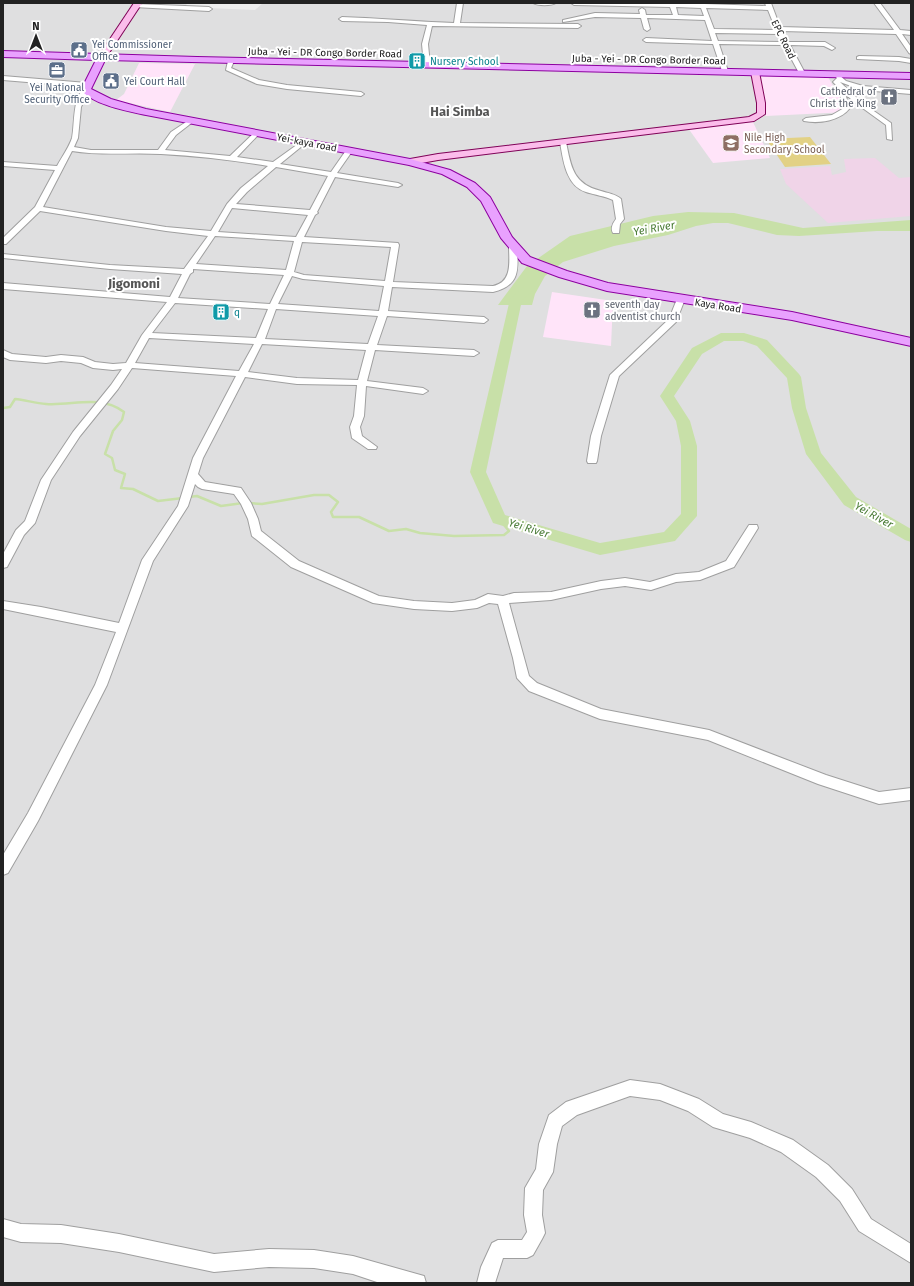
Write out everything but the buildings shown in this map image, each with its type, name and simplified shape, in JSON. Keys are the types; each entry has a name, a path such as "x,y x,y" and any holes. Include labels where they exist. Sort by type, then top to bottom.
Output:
{"main road":[{"name":"Juba - Yei - DR Congo Border Road","path":"3,54 231,61 802,73 839,79 911,76"},
{"path":"86,87 102,57"},
{"name":"Yei-kaya road","path":"86,87 100,99 110,103 410,162 446,172 471,186 486,199 513,246 526,260"},
{"name":"Kaya Road","path":"526,260 563,274 607,287 792,316 911,342"}],"street":[{"path":"457,24 460,3"},
{"path":"536,3 553,3"},
{"path":"574,3 768,6"},
{"path":"877,3 911,52"},
{"path":"604,4 611,16"},
{"path":"641,4 647,29"},
{"path":"102,57 137,5 208,8"},
{"path":"672,5 676,17"},
{"path":"703,6 725,71"},
{"name":"EPC Road","path":"768,6 802,73"},
{"path":"551,26 551,24 555,22 595,15 706,18"},
{"path":"342,19 388,20 430,24 578,26"},
{"path":"427,65 425,44 430,24"},
{"path":"712,31 779,30 911,33"},
{"path":"786,43 794,42 793,40 795,38 811,31"},
{"path":"646,40 715,43 825,44 832,48"},
{"path":"859,58 899,59 911,61"},
{"path":"231,61 228,69 257,82 287,87 361,94"},
{"path":"410,162 438,157 751,119 761,114 761,103 755,72"},
{"path":"3,78 86,87 78,107 77,126 70,148 38,208 3,242"},
{"path":"839,79 862,88 911,92"},
{"path":"806,120 834,117 843,114 847,108 839,79"},
{"path":"839,79 859,104 889,124 890,139"},
{"path":"160,152 168,139 177,129 192,120"},
{"path":"232,158 258,132"},
{"path":"3,564 20,533 30,523 46,480 76,434 130,365 146,335 173,300 190,269 230,206 244,190 305,141"},
{"path":"563,142 572,176 579,185 587,189 610,195 617,199 620,219 616,224 616,231"},
{"path":"70,148 91,152 160,152 232,158 398,185"},
{"path":"3,868 33,817 101,685 124,629 148,560 186,498 198,458 260,340 273,306 289,274 299,239 314,213 332,175 349,150"},
{"path":"3,164 59,168"},
{"path":"230,206 314,213"},
{"path":"38,208 68,214 213,234 395,244 383,314 371,348 362,383 358,416 355,427 357,438 372,447"},
{"path":"3,256 110,267 289,274 303,277 389,284 494,289 505,286 509,282 513,269 513,246"},
{"path":"3,286 173,300 484,320"},
{"path":"592,461 596,436 605,411 610,387 616,375 673,320 681,299"},
{"path":"146,335 260,340 371,348 474,353"},
{"path":"3,353 10,356 46,360 61,358 83,360 93,365 107,367 130,365 242,374 297,381 362,383 423,391"},
{"path":"193,474 202,485 237,491 246,503 253,519 256,533 295,564 377,600 414,605 452,607 477,604 488,598 503,600 514,597 551,596 601,585 625,582 651,586 662,581 676,578 700,576 730,564 753,528"},
{"path":"503,600 506,618 521,660 522,678 533,687 600,714 709,735 822,780 879,798 911,794"},
{"path":"3,605 31,608 81,620 95,621 124,629"},
{"path":"486,1283 490,1267 498,1248 527,1249 536,1233 533,1215 534,1188 544,1172 548,1144 555,1120 572,1108 630,1088 660,1092 693,1105 719,1121 751,1130 787,1146 822,1171 846,1195 865,1225 911,1254"},
{"path":"3,1228 22,1233 61,1234 119,1242 148,1250 214,1263 269,1258 314,1259 353,1265 384,1275 417,1283"}],"shaded area":[{"path":"3,3 911,3 911,1283 3,1283"},
{"path":"188,3 263,3 255,10 184,7"},
{"path":"139,63 195,64 170,112 116,100 124,94"},
{"path":"757,76 828,77 848,112 766,116"},
{"name":"Nile High Secondary School","path":"752,120 770,158 713,163 688,128"},
{"path":"810,137 831,164 785,167 766,139"},
{"path":"875,158 899,178 911,177 911,216 828,223 786,184 780,169 830,166 832,175 846,172 844,159"},
{"path":"552,292 613,301 611,346 543,337"}],"water":[{"path":"688,212 734,213 803,228 911,220 911,231 877,231 799,236 777,235 728,223 713,223 696,226 668,235 614,246 563,262 545,276 535,294 532,305 498,305 527,266 570,236 653,216"}],"waterway":[{"name":"Yei River","path":"530,288 516,299 478,472 499,519 600,549 669,537 689,516 689,446 683,421 667,396 697,351 721,337 744,337 762,343 794,377 799,408 814,454 850,501 911,536"},
{"path":"3,408 10,407 15,399 46,404 96,402 105,403 115,407 124,412 122,420 113,431 105,454 112,458 115,470 125,474 121,488 133,489 158,501 183,498"},
{"path":"248,503 262,504 314,495 329,495 338,502 331,512 333,517 359,517 389,531 406,529 420,533 454,536 504,535 509,531 499,519"},
{"path":"189,497 197,496 221,506 243,503"}],"place":[{"name":"Yei Commissioner Office","path":"79,50"},
{"name":"Nursery School","path":"417,61"},
{"name":"Yei National Security Office","path":"57,70"},
{"name":"Yei Court Hall","path":"111,81"},
{"name":"Cathedral of Christ the King","path":"889,97"},
{"name":"Nile High Secondary School","path":"731,143"},
{"name":"seventh day adventist church","path":"592,310"},
{"name":"q","path":"221,312"}],"district":[{"name":"Hai Simba","path":"460,111"},
{"name":"Jigomoni","path":"134,283"}]}
